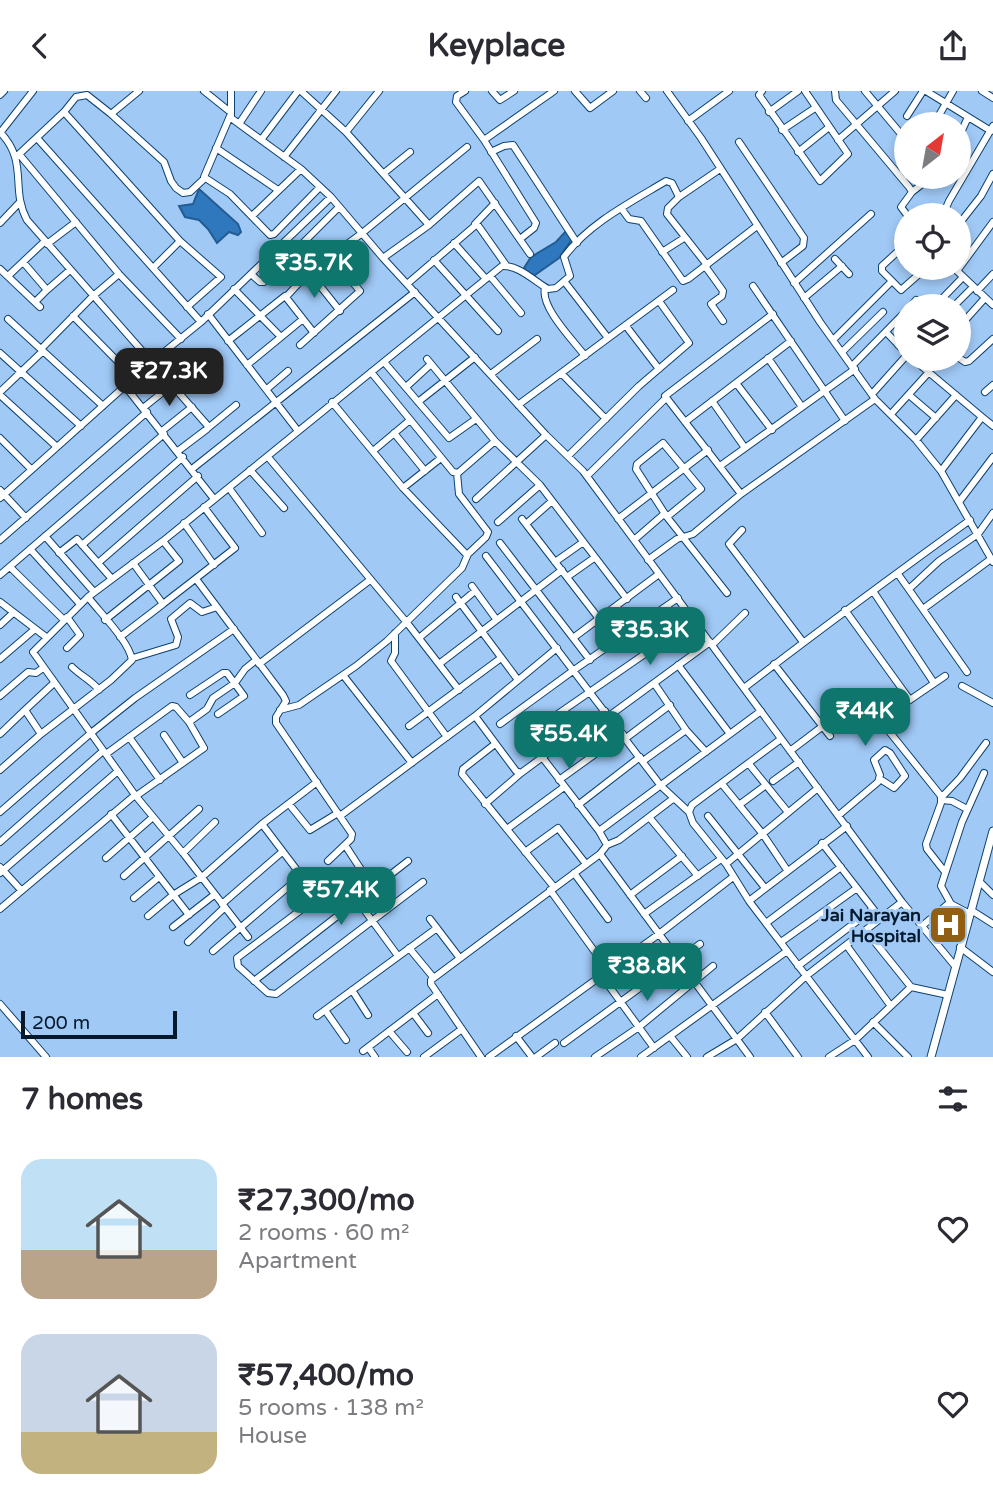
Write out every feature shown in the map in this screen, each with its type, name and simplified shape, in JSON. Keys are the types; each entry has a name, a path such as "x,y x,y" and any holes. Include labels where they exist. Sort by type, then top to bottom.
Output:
{"street":[{"path":"0,95 4,91"},
{"path":"33,91 0,132 120,274 181,339"},
{"path":"111,114 139,91"},
{"path":"204,91 239,124 301,169 331,197 383,258 587,476 902,902 955,966"},
{"path":"208,428 153,361 27,220 19,204 18,155 64,112 76,97 83,94 111,114 164,162 171,181 180,191 190,192 205,178 230,113 231,91"},
{"path":"239,124 261,91"},
{"path":"261,139 300,91 346,132 429,225"},
{"path":"284,157 336,91"},
{"path":"346,132 379,91"},
{"path":"463,91 457,96 456,102 484,140 536,223 534,228 520,239"},
{"path":"492,91 500,100 514,91"},
{"path":"484,140 554,91"},
{"path":"575,91 590,108 613,91"},
{"path":"640,91 646,98"},
{"path":"667,91 853,368 874,396 941,471 992,560 923,609"},
{"path":"688,121 729,91"},
{"path":"762,91 759,95 769,112 820,181 848,156 805,91"},
{"path":"769,112 798,91"},
{"path":"835,91 836,100 912,191"},
{"path":"865,91 894,125"},
{"path":"838,140 895,91"},
{"path":"910,112 925,91 960,112"},
{"path":"940,112 953,91"},
{"path":"982,91 993,98"},
{"path":"782,130 815,108"},
{"path":"64,112 180,241 221,277 187,307"},
{"path":"948,203 992,129 971,118"},
{"path":"798,152 828,128"},
{"path":"37,138 201,322"},
{"path":"739,142 804,238 803,246 781,264"},
{"path":"491,152 513,145 577,243"},
{"path":"228,341 282,297 286,297 312,270 361,234 467,147"},
{"path":"216,148 278,190"},
{"path":"384,173 410,152"},
{"path":"253,215 301,169"},
{"path":"720,169 679,197 666,212 723,291 722,296 711,305 723,321"},
{"path":"971,209 993,173"},
{"path":"205,178 230,194 272,235 320,187"},
{"path":"475,224 480,226 506,265 518,269 550,290 564,281 570,273 565,256 621,208 666,181 672,183 679,197"},
{"path":"383,258 429,225 477,182 482,183 530,254"},
{"path":"904,203 915,189"},
{"path":"26,518 1,494 201,322 331,197"},
{"path":"407,284 495,203"},
{"path":"0,223 19,204"},
{"path":"251,274 263,283 339,207"},
{"path":"621,208 629,219 641,221 683,281 757,226"},
{"path":"794,283 871,214"},
{"path":"8,276 46,243 76,222"},
{"path":"971,253 993,222"},
{"path":"662,252 684,238"},
{"path":"153,268 180,241"},
{"path":"454,243 521,313"},
{"path":"295,249 340,311"},
{"path":"300,345 358,295 360,289 330,256"},
{"path":"894,256 881,269 891,282 902,290 913,280"},
{"path":"835,259 849,274"},
{"path":"434,260 498,331"},
{"path":"23,262 47,290"},
{"path":"248,937 135,795 32,653 94,592 163,541 268,457 331,402 506,265"},
{"path":"804,298 842,266"},
{"path":"0,269 37,305 47,290 70,270"},
{"path":"57,447 0,393 93,296 120,274"},
{"path":"969,294 993,274"},
{"path":"966,280 993,305"},
{"path":"564,281 608,338"},
{"path":"833,340 891,282"},
{"path":"753,286 845,421"},
{"path":"545,288 544,294 550,309 585,356"},
{"path":"234,289 281,337"},
{"path":"518,405 673,290"},
{"path":"192,469 415,292"},
{"path":"286,297 314,333"},
{"path":"971,314 985,298"},
{"path":"568,456 689,342 659,301"},
{"path":"842,352 883,312"},
{"path":"208,314 298,431"},
{"path":"587,476 666,398 667,393 774,314"},
{"path":"73,316 134,378"},
{"path":"8,319 103,406"},
{"path":"247,365 303,319"},
{"path":"720,466 853,368 894,324"},
{"path":"626,326 659,369"},
{"path":"886,333 894,341"},
{"path":"491,374 537,339"},
{"path":"971,359 993,339"},
{"path":"685,422 791,341"},
{"path":"0,353 80,426"},
{"path":"418,402 475,357"},
{"path":"768,358 802,407"},
{"path":"384,362 449,438 477,419"},
{"path":"406,387 429,362 495,441 540,485 626,599"},
{"path":"648,560 677,539 693,534 741,494 845,421 874,396 894,370"},
{"path":"267,390 288,372"},
{"path":"372,372 441,458 457,473"},
{"path":"891,414 929,372 993,426"},
{"path":"561,373 606,419"},
{"path":"736,383 772,430"},
{"path":"0,540 173,384"},
{"path":"985,393 993,385"},
{"path":"125,386 214,499"},
{"path":"909,395 936,418"},
{"path":"916,440 956,395"},
{"path":"666,398 741,494"},
{"path":"712,401 745,448"},
{"path":"331,402 403,488 465,554 468,554"},
{"path":"82,545 236,405"},
{"path":"0,575 192,407"},
{"path":"941,471 982,418"},
{"path":"373,451 410,420"},
{"path":"394,433 425,471"},
{"path":"476,499 546,435"},
{"path":"0,438 31,469"},
{"path":"457,473 495,441"},
{"path":"634,540 666,516 701,490 666,445 662,444 636,466 650,494 666,516 727,593"},
{"path":"618,519 708,450"},
{"path":"268,457 406,622 459,690"},
{"path":"959,502 993,457"},
{"path":"403,488 441,458"},
{"path":"250,470 285,508"},
{"path":"280,711 299,705 395,633 462,568 468,554 486,537 488,532 460,494 457,473"},
{"path":"98,563 198,476"},
{"path":"498,522 540,485"},
{"path":"229,488 262,533"},
{"path":"552,501 524,522 600,620"},
{"path":"120,637 235,548 204,507"},
{"path":"910,588 939,561 978,534 993,513"},
{"path":"744,688 845,610 971,520"},
{"path":"184,523 214,565"},
{"path":"742,530 729,544 803,642"},
{"path":"45,536 94,592"},
{"path":"60,553 76,539 112,579"},
{"path":"105,620 179,561 163,541"},
{"path":"555,562 582,543"},
{"path":"500,544 590,660"},
{"path":"30,549 80,604"},
{"path":"486,556 661,786 689,813 693,823 749,901 868,1057"},
{"path":"567,577 594,558"},
{"path":"133,563 163,604"},
{"path":"10,567 80,635 67,648"},
{"path":"439,664 562,571"},
{"path":"573,638 659,574"},
{"path":"898,574 967,672"},
{"path":"196,579 285,698 276,723 353,837 328,861"},
{"path":"189,722 207,709 213,698 235,683 245,669 370,580"},
{"path":"419,638 473,588 496,619"},
{"path":"873,591 934,683"},
{"path":"88,597 133,658"},
{"path":"500,724 678,598"},
{"path":"458,600 518,680"},
{"path":"0,602 46,637"},
{"path":"1,768 99,690 133,658 176,645 178,637 171,620 189,603 193,603 202,612 217,607"},
{"path":"845,610 910,700"},
{"path":"0,625 13,613"},
{"path":"485,804 542,757 711,643 745,613"},
{"path":"526,736 694,619"},
{"path":"0,659 35,629"},
{"path":"0,812 91,733 166,675 234,629"},
{"path":"395,633 395,653 391,661 447,737"},
{"path":"289,804 310,830 339,815 475,716 557,648"},
{"path":"408,726 501,658"},
{"path":"774,664 830,736"},
{"path":"678,665 730,734"},
{"path":"72,667 85,680 92,681 99,690"},
{"path":"0,696 28,672 36,673 43,669"},
{"path":"190,695 224,672 244,697 218,715"},
{"path":"343,674 412,763"},
{"path":"898,708 945,675"},
{"path":"0,734 54,683"},
{"path":"654,683 706,752"},
{"path":"962,686 993,703"},
{"path":"559,780 670,705"},
{"path":"0,842 104,753 174,706 189,722 204,747 111,814 0,909"},
{"path":"25,710 41,734"},
{"path":"599,831 761,711"},
{"path":"475,716 516,771 521,773"},
{"path":"790,751 823,726"},
{"path":"519,727 607,845"},
{"path":"578,805 641,759 687,730"},
{"path":"888,730 942,799 967,809"},
{"path":"164,735 183,763"},
{"path":"129,737 160,780"},
{"path":"689,813 692,805 781,739"},
{"path":"944,872 926,844 942,799 986,743"},
{"path":"495,744 461,772 526,852 608,970"},
{"path":"885,750 890,753 905,776 894,788 887,786 880,779 874,760 885,750"},
{"path":"773,781 799,762"},
{"path":"749,764 788,811"},
{"path":"21,890 1,870 118,771"},
{"path":"984,773 967,809 941,886 951,904 993,924"},
{"path":"838,815 880,779"},
{"path":"148,916 201,877 262,824 317,782"},
{"path":"722,784 788,870"},
{"path":"739,805 765,785"},
{"path":"507,829 564,787"},
{"path":"644,914 698,876 738,854 818,788"},
{"path":"478,1056 430,982 433,977 600,854 607,845 619,840 674,798"},
{"path":"124,876 199,809"},
{"path":"111,814 189,915"},
{"path":"708,816 765,888"},
{"path":"106,858 153,817"},
{"path":"649,817 698,876"},
{"path":"183,853 215,822"},
{"path":"262,824 309,886"},
{"path":"749,901 846,826"},
{"path":"526,852 558,828 586,864"},
{"path":"931,1057 979,881 990,858 993,831"},
{"path":"822,843 881,919"},
{"path":"345,845 373,888"},
{"path":"188,942 282,852"},
{"path":"600,854 750,1057"},
{"path":"631,895 682,856"},
{"path":"254,981 408,861"},
{"path":"766,923 841,867"},
{"path":"574,873 608,919"},
{"path":"213,951 301,876"},
{"path":"134,898 159,877"},
{"path":"489,1057 733,877"},
{"path":"979,881 993,895"},
{"path":"398,956 372,921 331,882 237,958 238,966 254,981 268,993 276,994 372,921 423,882"},
{"path":"781,942 857,888"},
{"path":"173,927 214,895"},
{"path":"707,1057 737,1039 806,976 902,902"},
{"path":"922,926 951,904"},
{"path":"798,966 873,909"},
{"path":"430,919 459,957"},
{"path":"317,1016 436,928"},
{"path":"866,931 911,986 948,995"},
{"path":"564,1043 700,944"},
{"path":"847,946 890,1005"},
{"path":"960,947 993,971"},
{"path":"409,948 433,977"},
{"path":"641,1057 787,951"},
{"path":"595,1057 639,1027 713,966"},
{"path":"601,975 654,1048"},
{"path":"829,1057 855,1040 911,986"},
{"path":"352,990 368,1015"},
{"path":"375,1057 365,1049 438,995"},
{"path":"0,1005 46,1057"},
{"path":"325,1010 346,1040"},
{"path":"413,1013 428,1033"},
{"path":"765,1013 798,1057"},
{"path":"873,1022 908,1057"},
{"path":"424,1057 462,1029"},
{"path":"389,1031 407,1052"},
{"path":"516,1036 534,1057 555,1042"},
{"path":"670,1036 687,1057"}],"water":[{"path":"199,189 238,224 241,232 238,235 229,232 217,243 199,220 185,217 179,206 193,204"},
{"path":"566,231 572,239 559,258 535,275 528,274 524,268 531,257 556,242"}],"place":[{"name":"Jai Narayan Hospital","path":"948,925"}]}
